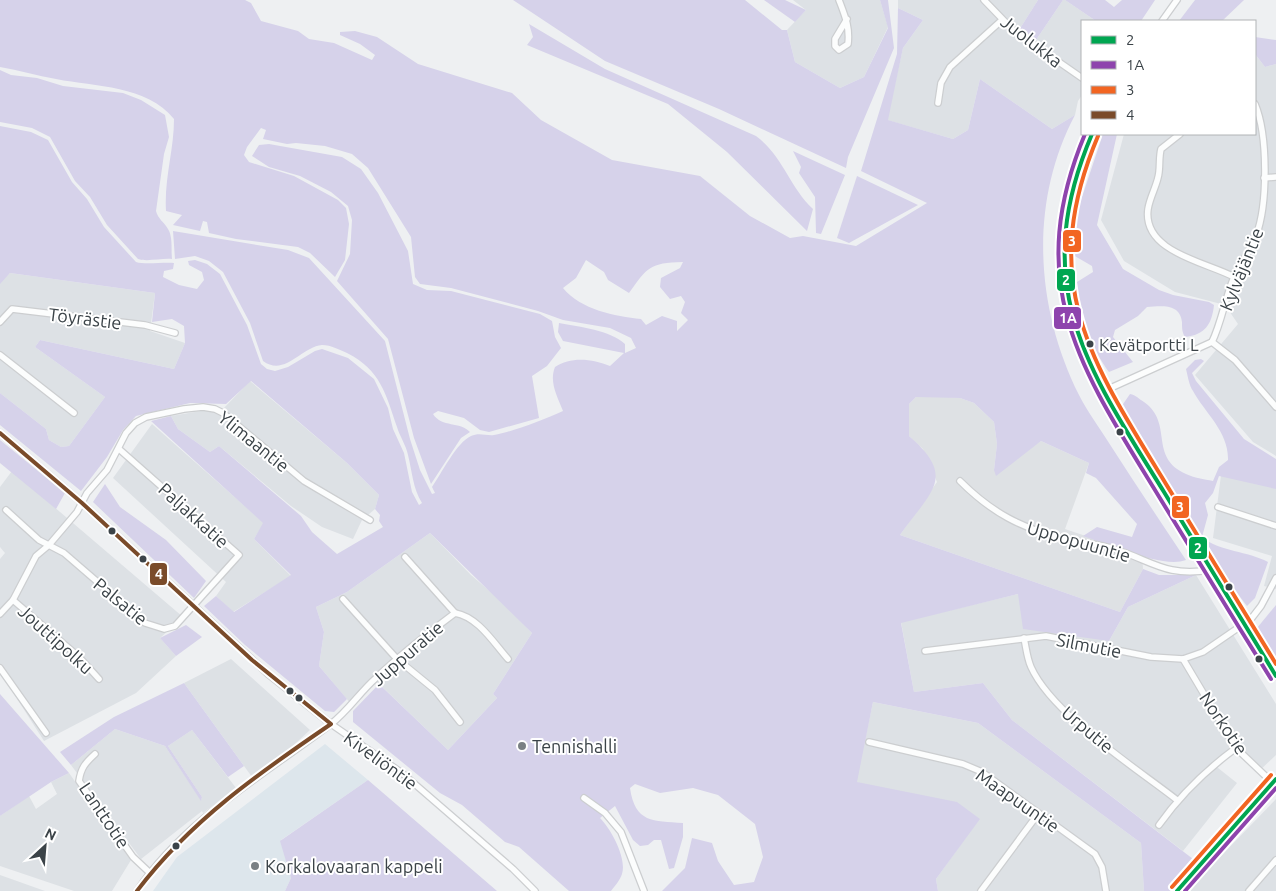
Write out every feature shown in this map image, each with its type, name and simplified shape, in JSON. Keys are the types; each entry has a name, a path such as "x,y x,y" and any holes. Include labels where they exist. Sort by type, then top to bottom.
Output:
{"street":[{"path":"840,0 847,19 850,28 848,44 839,50 835,46 835,39 847,19"},
{"name":"Juolukka","path":"984,0 1002,20 1037,48 1081,77"},
{"path":"1163,20 1177,0"},
{"path":"938,103 940,83 950,67 1002,20"},
{"name":"Kylväjäntie","path":"1212,342 1234,277 1256,238 1261,219 1264,178 1261,118 1256,106"},
{"path":"1092,135 1078,167 1068,201 1064,258 1070,309 1076,329 1090,367 1210,570 1276,676"},
{"path":"1179,135 1161,149 1159,173 1148,210 1150,231 1165,246 1180,256 1205,263 1234,277"},
{"path":"1264,178 1276,177"},
{"name":"Töyrästie","path":"0,322 12,309 144,325 175,332"},
{"path":"1104,391 1212,342 1235,360 1276,407"},
{"path":"0,355 74,413"},
{"name":"Ylimaantie","path":"0,614 13,600 28,568 36,556 49,545 82,503 87,493 107,470 126,432 135,423 146,417 184,409 215,409 224,413 304,481 370,520"},
{"name":"Kiveliöntie","path":"0,433 82,503 268,674 331,724 402,773 513,869 535,891"},
{"name":"Paljakkatie","path":"119,449 239,555 193,607"},
{"name":"Uppopuuntie","path":"960,481 994,512 1025,526 1065,539 1112,548 1167,570 1210,570"},
{"path":"1218,507 1276,526"},
{"name":"Palsatie","path":"6,510 39,540 64,553 145,623 155,628 164,629 175,626 193,607"},
{"path":"404,557 455,613"},
{"name":"Silmutie","path":"925,651 1046,636 1127,653 1183,659 1203,652 1244,624 1261,606 1276,578"},
{"name":"Jouttipolku","path":"13,600 79,658 99,679"},
{"path":"343,600 396,659 435,690 460,722"},
{"name":"Juppuratie","path":"137,891 173,846 231,796 331,724 396,659 455,613 464,614 474,620 508,659"},
{"name":"Urputie","path":"1024,638 1032,667 1048,693 1066,714 1177,800"},
{"name":"Norkotie","path":"1183,659 1236,748 1275,782"},
{"path":"0,668 46,733"},
{"name":"Maapuuntie","path":"869,742 964,764 982,772 1095,854 1102,866 1106,891"},
{"path":"1159,825 1177,800 1209,768 1236,748"},
{"name":"Lanttotie","path":"95,754 84,763 80,771 79,781 133,857 150,874"},
{"path":"1177,891 1275,782"},
{"path":"584,798 606,813 621,832 644,891"},
{"path":"981,891 1038,814"},
{"path":"1249,891 1276,860"}],"shaded area":[{"path":"0,0 245,0 251,3 261,21 298,31 309,39 334,43 372,60 375,55 360,44 340,35 340,32 355,31 377,37 418,64 512,93 541,120 612,160 700,176 750,216 790,238 803,236 856,246 927,203 861,171 897,54 898,8 923,20 903,48 888,120 953,139 968,130 980,79 1052,129 1075,115 1060,148 1050,183 1044,219 1043,255 1046,291 1053,326 1064,361 1082,401 1186,560 1176,562 1150,558 1083,536 1097,527 1132,537 1137,524 1096,478 1086,473 1089,463 1041,441 996,476 994,470 997,444 994,422 974,403 960,398 916,397 909,404 909,436 924,451 932,463 936,474 929,496 900,535 1120,612 1143,569 1159,575 1196,575 1128,607 1109,641 1023,629 1018,594 901,623 914,692 983,683 1012,720 1193,859 1170,891 1144,891 1141,843 978,723 873,702 857,782 957,802 980,819 936,879 938,891 662,891 685,868 692,838 712,843 718,861 734,885 754,882 763,857 755,824 718,795 693,788 660,793 635,784 630,788 632,799 641,814 647,818 663,822 683,823 683,837 674,868 669,869 661,840 654,840 648,845 640,846 633,840 615,806 600,818 609,829 620,852 623,867 620,878 611,891 569,891 519,847 505,842 462,805 440,793 353,722 353,711 379,684 448,750 497,698 493,694 532,633 430,533 347,592 316,607 324,632 319,666 347,699 334,712 325,711 245,645 204,606 216,596 234,612 291,575 254,539 263,523 151,421 171,416 178,429 210,452 219,446 301,516 312,532 337,554 383,527 379,521 380,515 375,509 379,495 347,463 251,381 226,404 190,403 136,416 123,430 107,457 81,491 0,425 0,393 46,429 49,440 61,447 69,446 105,397 35,347 40,340 174,369 185,343 184,326 172,319 152,322 155,293 10,273 0,284 0,126 31,132 48,140 72,182 87,199 104,227 136,262 174,263 173,269 164,271 163,277 179,285 197,289 204,280 202,272 189,265 188,261 195,260 207,264 220,274 247,325 261,364 267,369 275,371 288,367 315,351 322,349 348,358 374,379 388,408 393,429 404,453 412,492 419,505 422,503 415,486 406,448 381,384 368,367 347,353 322,345 314,347 279,366 263,361 250,323 223,272 209,261 195,256 175,259 173,231 288,250 309,258 385,341 410,439 420,470 432,494 435,493 432,487 466,439 477,434 491,435 502,433 529,425 563,411 553,384 555,367 575,360 596,362 610,366 624,353 563,341 558,332 559,323 611,335 625,344 625,353 636,348 631,338 610,328 563,320 538,311 451,288 420,284 415,277 411,237 368,168 352,154 325,146 287,144 263,139 266,130 261,128 247,147 244,155 249,162 294,176 338,200 346,208 349,224 345,260 335,277 310,253 298,247 236,239 209,233 207,222 203,221 200,231 173,225 182,215 166,211 166,187 174,119 163,108 149,100 120,89 49,78 0,67","holes":["586,260 604,272 608,280 629,293 650,268 656,265 683,262 680,268 661,278 660,287 670,299 681,296 685,302 681,313 688,320 677,331 677,321 662,316 646,325 641,319 610,314 589,307 570,296 563,288 576,278"]},
{"path":"513,0 745,0 782,30 787,30 795,62 840,88 864,77 888,28 880,0 888,0 894,48 848,157 846,168 719,109 605,61"},
{"path":"764,0 785,0 806,10 795,22"},
{"path":"793,0 880,0 888,27 864,77 840,88 795,62 787,30 806,10"},
{"path":"898,0 1038,0 1019,30 1036,40 1063,0 1065,0 1095,20 1081,20 1081,96 1075,115 1052,129 980,79 968,130 953,139 887,120 903,48 923,20 898,8"},
{"path":"1038,0 1063,0 1036,40 1019,30"},
{"path":"1065,0 1105,0 1114,7 1122,0 1155,0 1142,20 1095,20"},
{"path":"1195,0 1244,0 1223,20 1180,20"},
{"path":"529,24 605,69 756,136 773,153 798,191 813,209 807,231 727,152 668,104 527,45 533,37"},
{"path":"1256,37 1276,40 1276,64 1265,67 1256,55"},
{"path":"1256,55 1265,67 1276,64 1276,456 1253,442 1195,375 1238,324 1225,305 1175,292 1124,261 1101,220 1124,135 1256,135"},
{"path":"0,70 11,75 37,78 63,86 123,93 141,100 165,115 169,137 164,154 156,211 170,232 172,259 138,259 107,225 90,197 75,181 50,137 32,128 0,122"},
{"path":"1103,135 1117,135 1097,225 1123,269 1159,290 1173,295 1209,302 1214,305 1209,323 1198,334 1185,337 1178,312 1169,307 1147,307 1138,316 1115,330 1113,337 1133,362 1109,372 1097,353 1080,315 1077,303 1077,282 1093,272 1092,266 1073,255 1071,230"},
{"path":"269,144 342,157 361,169 378,193 408,251 413,284 427,290 451,291 540,314 552,321 555,337 561,348 547,366 532,376 539,418 489,432 480,430 464,418 438,411 433,414 441,421 470,432 461,438 431,484 414,438 388,339 337,281 350,254 352,220 348,206 331,192 300,176 269,167 252,156 259,145"},
{"path":"793,151 845,175 821,234 816,233 815,197 799,173 801,167"},
{"path":"857,176 918,205 849,243 837,238"},
{"path":"10,273 155,293 150,331 185,343 174,369 40,340 35,347 105,397 69,446 61,447 49,440 46,429 0,393 0,282"},
{"path":"1201,359 1204,361 1192,373 1196,381 1244,439 1276,459 1276,489 1219,476 1213,493 1205,503 1208,515 1202,537 1217,546 1268,562 1255,598 1247,606 1205,551 1124,418 1121,407 1130,394 1144,402 1153,410 1158,420 1168,459 1175,467 1189,475 1213,481 1219,467 1228,460 1225,440 1198,399 1189,381 1186,369 1195,360"},
{"path":"250,381 347,463 379,495 375,509 368,515 305,479 223,409"},
{"path":"916,397 960,398 974,403 994,422 997,444 994,470 1041,441 1089,463 1065,529 1142,555 1143,569 1120,612 900,535 937,482 923,449 909,436 909,404"},
{"path":"207,410 222,415 303,484 362,520 353,539 322,527 291,506 219,446 210,452 178,429 171,416"},
{"path":"152,424 264,523 254,539 291,576 233,612 216,596 226,582 113,478"},
{"path":"0,440 65,493 56,509 0,463"},
{"path":"12,471 183,617 160,638 176,656 136,693 44,741 0,672 0,559 5,553 0,547 0,487"},
{"path":"1221,475 1276,488 1276,589 1264,586 1272,556 1213,538"},
{"path":"105,484 120,507 166,540 206,581 194,598 93,502"},
{"path":"430,533 532,633 493,694 497,698 448,750 374,679 351,704 319,666 324,632 316,607 347,592"},
{"path":"1196,575 1276,704 1276,755 1258,772 1233,747 1213,764 1237,783 1183,851 1012,720 983,683 914,692 901,622 1018,594 1109,641 1128,607"},
{"path":"1276,605 1276,668 1255,635 1257,628"},
{"path":"186,625 202,637 176,656 160,638"},
{"path":"231,659 310,730 283,755 252,777 184,683"},
{"path":"184,683 244,766 228,777 192,730 168,746 202,797 201,801 165,746 115,729 71,765 60,752 114,717"},
{"path":"0,694 69,773 51,782 0,816"},
{"path":"873,702 978,723 1141,843 1144,891 938,891 936,879 979,819 856,782"},
{"path":"115,729 165,746 201,800 202,797 168,746 192,730 236,788 203,813 202,811 141,859 71,765"},
{"path":"325,744 368,780 281,840 291,878 285,891 153,891 177,857"},
{"path":"69,773 131,860 112,891 74,891 0,866 0,816 29,796 36,809 57,794 51,782"},
{"path":"368,780 497,891 285,891 291,878 280,841"},
{"path":"1276,799 1276,891 1187,891"},
{"path":"0,875 45,891 0,891"}],"transit line":[{"name":"1A","path":"1085,135 1067,188 1059,236 1060,281 1069,324 1084,365 1105,407 1271,679"},
{"name":"2","path":"1092,135 1074,188 1065,236 1066,280 1075,322 1090,363 1111,404 1276,676"},
{"name":"3","path":"1098,136 1080,188 1072,235 1072,278 1081,319 1095,359 1115,398 1276,664"},
{"name":"4","path":"0,433 82,503 252,660 331,724 252,780 203,820 180,842 137,891"},
{"name":"3","path":"1172,887 1271,775"},
{"name":"2","path":"1177,891 1276,779"},
{"name":"1A","path":"1185,891 1276,788"}],"place":[{"name":"Kevätportti L","path":"1090,344"},
{"name":"Tennishalli","path":"522,746"},
{"name":"Korkalovaaran kappeli","path":"255,866"}]}
